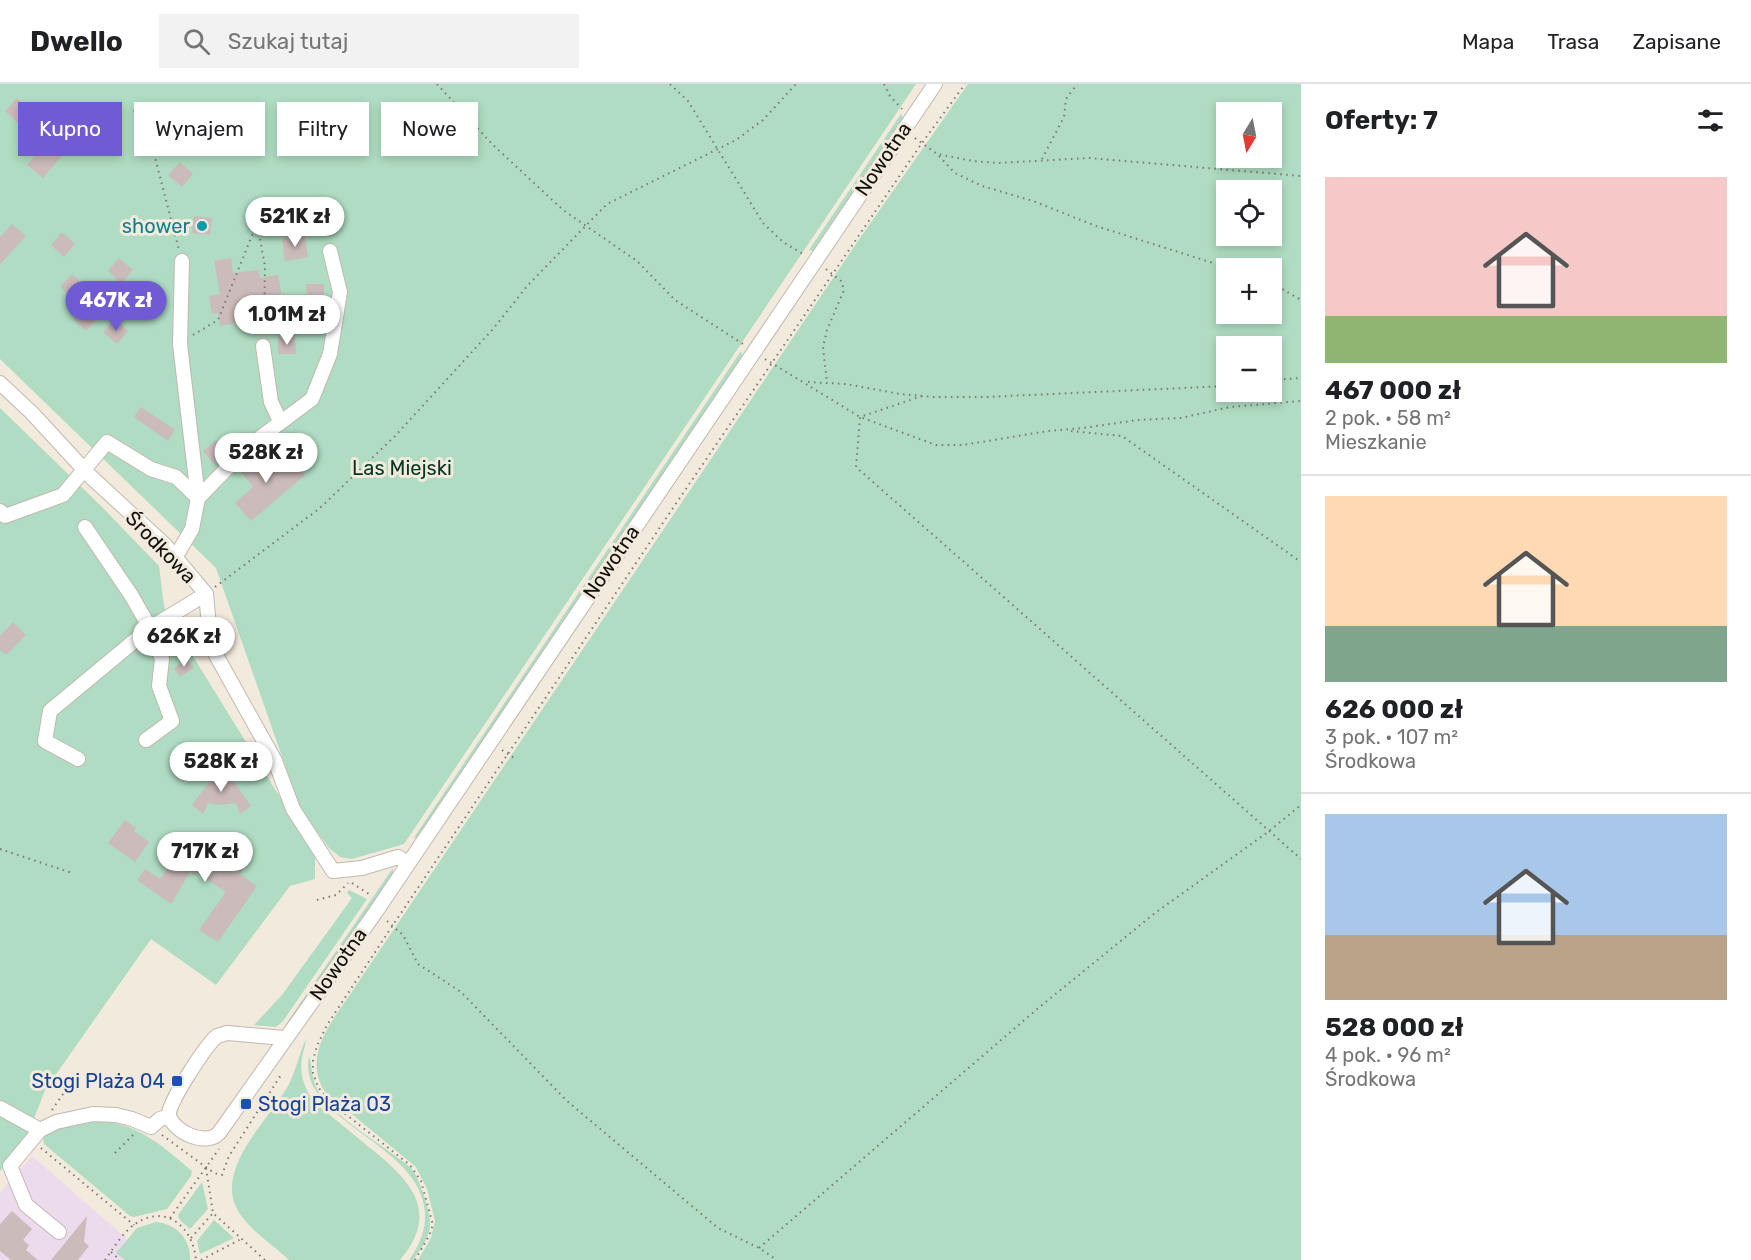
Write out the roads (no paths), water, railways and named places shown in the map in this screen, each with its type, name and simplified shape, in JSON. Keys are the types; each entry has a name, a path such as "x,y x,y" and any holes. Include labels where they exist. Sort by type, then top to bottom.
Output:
{"street":[{"name":"Nowotna","path":"170,1116 174,1123 198,1139 207,1140 215,1136 375,912 935,84"},
{"path":"198,498 249,446 312,399 330,354 340,292 330,251"},
{"path":"175,558 192,530 198,498 180,344 182,261"},
{"path":"263,346 271,402 280,421"},
{"name":"Środkowa","path":"0,383 32,413 90,476 165,545 206,594 211,646 275,762 293,809 333,871 362,868 398,857 408,863"},
{"path":"0,511 5,516 63,495 107,442 151,469 176,477 198,498"},
{"path":"85,527 150,628 162,659 159,686 172,721 146,740"},
{"path":"78,759 45,741 50,711 150,628 206,594"},
{"path":"59,1232 26,1205 10,1166 39,1132 66,1119 93,1114 116,1115 147,1125 170,1116 172,1102 217,1036 227,1033 284,1038"},
{"path":"0,1108 39,1132"}],"place":[{"name":"shower","path":"202,226"},
{"name":"Stogi Plaża 04","path":"177,1081"},
{"name":"Stogi Plaża 03","path":"246,1104"}],"park label":[{"name":"Las Miejski","path":"402,468"}]}
